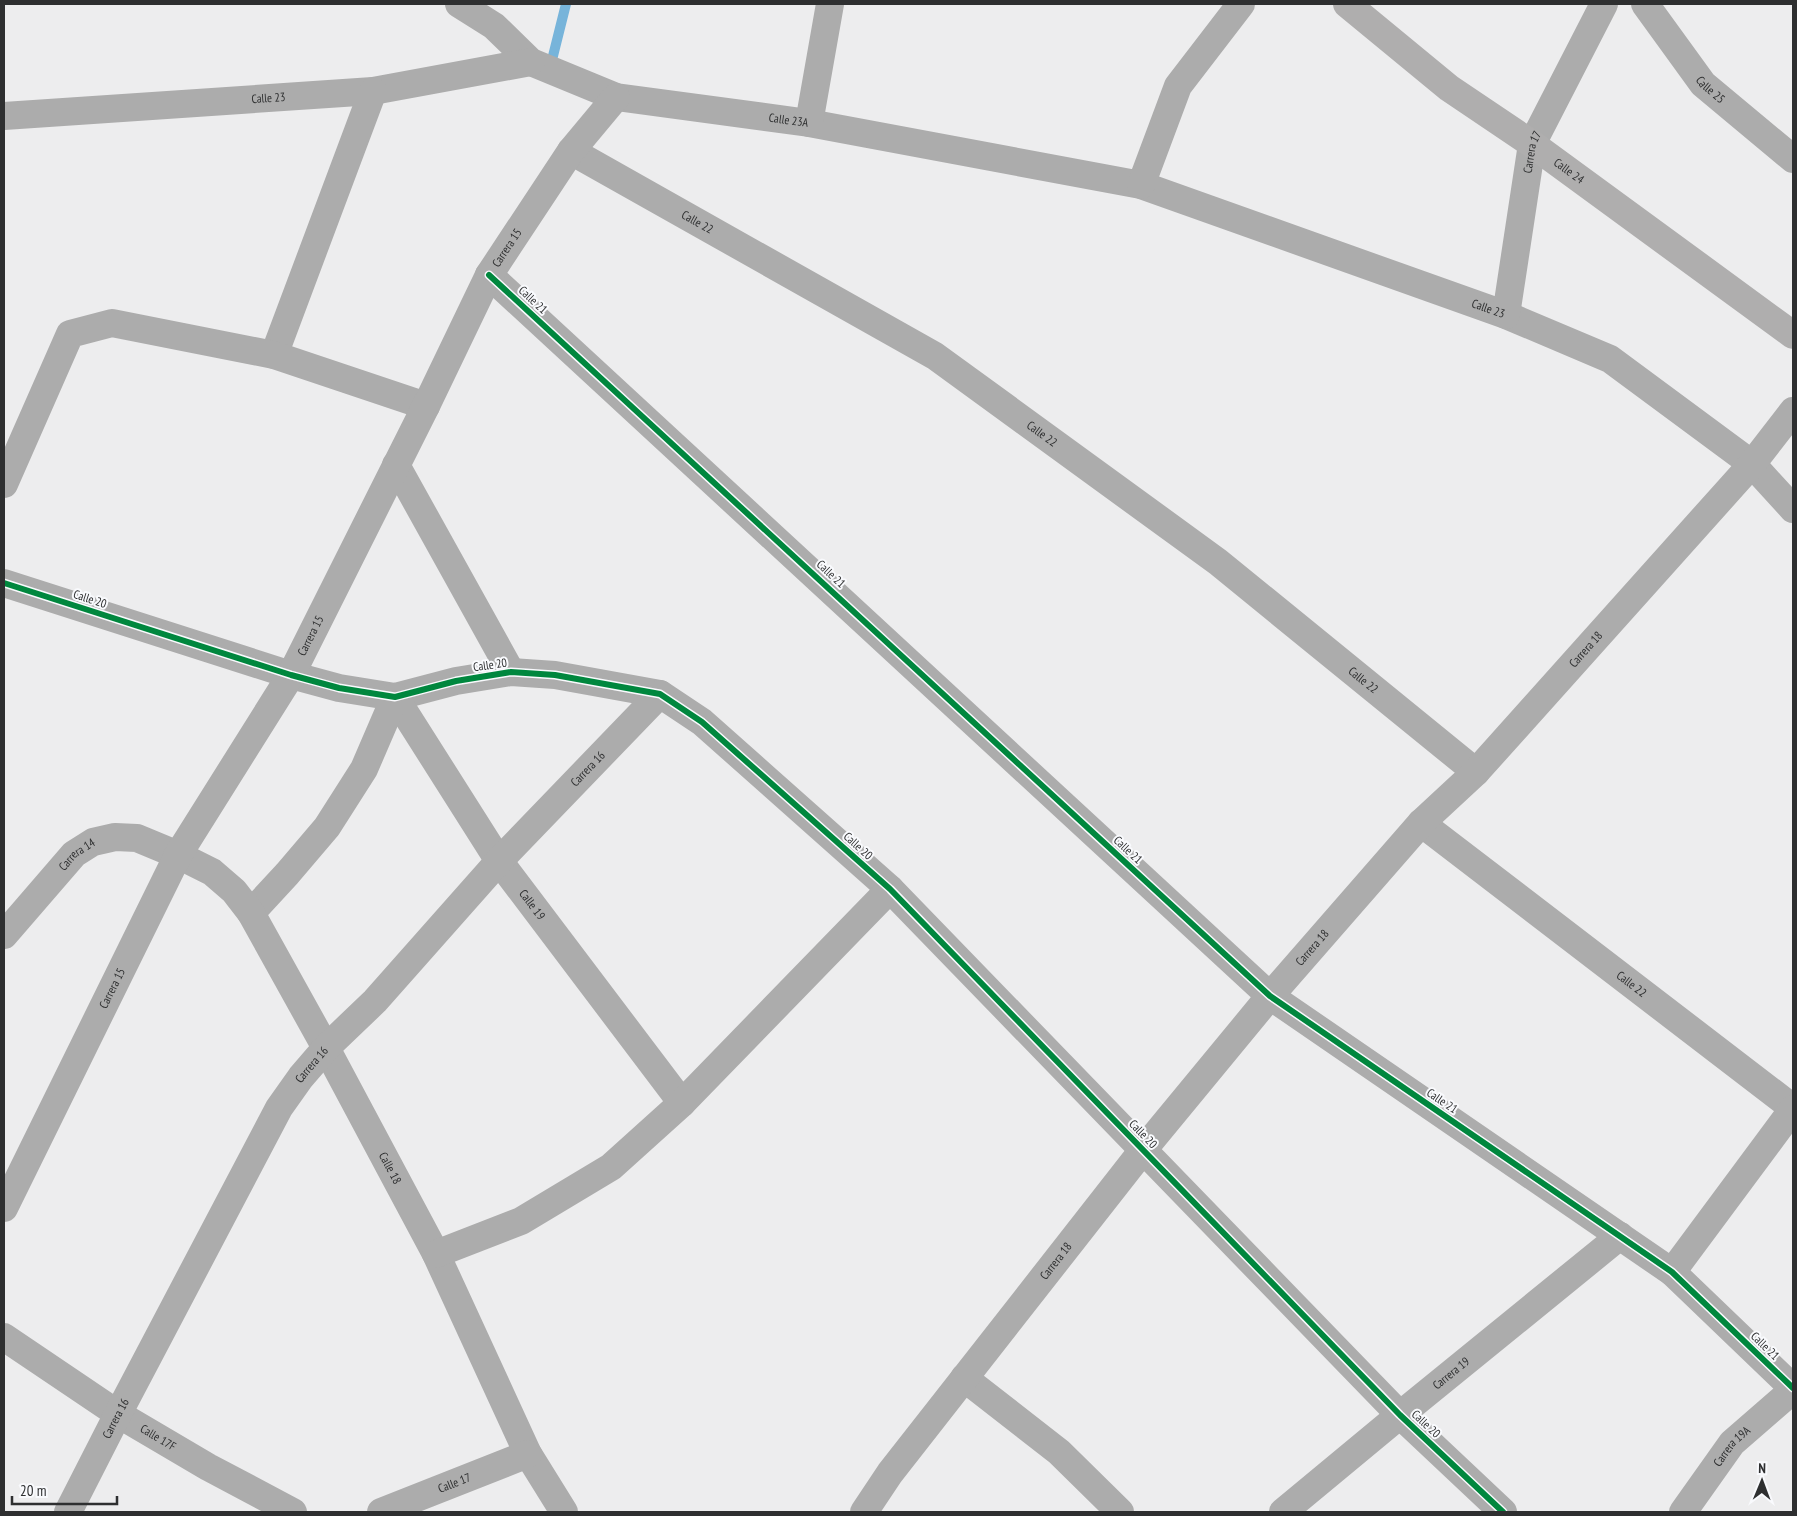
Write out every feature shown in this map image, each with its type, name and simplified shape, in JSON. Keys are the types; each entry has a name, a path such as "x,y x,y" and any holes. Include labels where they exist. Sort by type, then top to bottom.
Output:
{"main road":[{"name":"Calle 24","path":"1347,4 1449,88 1532,144 1793,336"}],"street":[{"name":"Calle 23A","path":"458,4 494,26 531,62 616,97 809,123 1141,185"},
{"path":"809,123 830,4"},
{"path":"1141,185 1178,86 1241,4"},
{"name":"Carrera 17","path":"1506,315 1532,144 1604,4"},
{"name":"Calle 25","path":"1645,4 1703,84 1793,158"},
{"name":"Calle 23","path":"4,116 373,91 531,62"},
{"path":"274,355 373,91"},
{"name":"Carrera 15","path":"4,1208 178,855 292,675 489,275 571,152 616,97"},
{"name":"Calle 22","path":"571,152 935,356 1218,562 1476,772"},
{"name":"Calle 23","path":"1141,185 1506,315 1610,359 1752,464 1793,509"},
{"name":"Calle 21","path":"489,275 1270,996 1672,1272 1793,1389"},
{"path":"4,484 70,334 112,323 274,355 426,406"},
{"name":"Carrera 18","path":"864,1512 890,1473 1143,1150 1270,996 1421,823 1476,772 1752,464 1793,412"},
{"path":"396,465 511,672"},
{"name":"Calle 20","path":"4,583 292,675 339,688 395,697 456,681 511,672 555,675 660,694 702,722 890,889 1400,1415 1503,1512"},
{"name":"Carrera 16","path":"68,1512 279,1108 301,1077 326,1048 375,1001 499,861 660,694"},
{"path":"251,914 327,827 364,769 395,697"},
{"name":"Calle 19","path":"395,697 499,861 682,1103"},
{"name":"Calle 22","path":"1421,823 1793,1108"},
{"name":"Carrera 14","path":"4,935 74,854 93,842 115,837 136,838 178,855"},
{"name":"Calle 18","path":"178,855 212,872 234,891 251,914 326,1048 436,1254 528,1454 564,1512"},
{"path":"436,1254 521,1221 611,1166 682,1103 890,889"},
{"path":"1672,1272 1793,1108"},
{"name":"Carrera 19","path":"1283,1512 1620,1236"},
{"name":"Calle 17F","path":"4,1337 118,1414 208,1467 293,1512"},
{"path":"964,1378 1059,1452 1120,1512"},
{"name":"Carrera 19A","path":"1683,1512 1732,1443 1793,1389"},
{"name":"Calle 17","path":"381,1512 528,1454"}],"waterway":[{"path":"550,68 566,4"}],"cycle path":[{"path":"489,275 1270,996 1672,1272 1793,1388"},
{"path":"4,583 291,675 339,688 395,697 456,681 511,672 555,675 660,694 702,722 890,889 1400,1415 1503,1512"}]}
